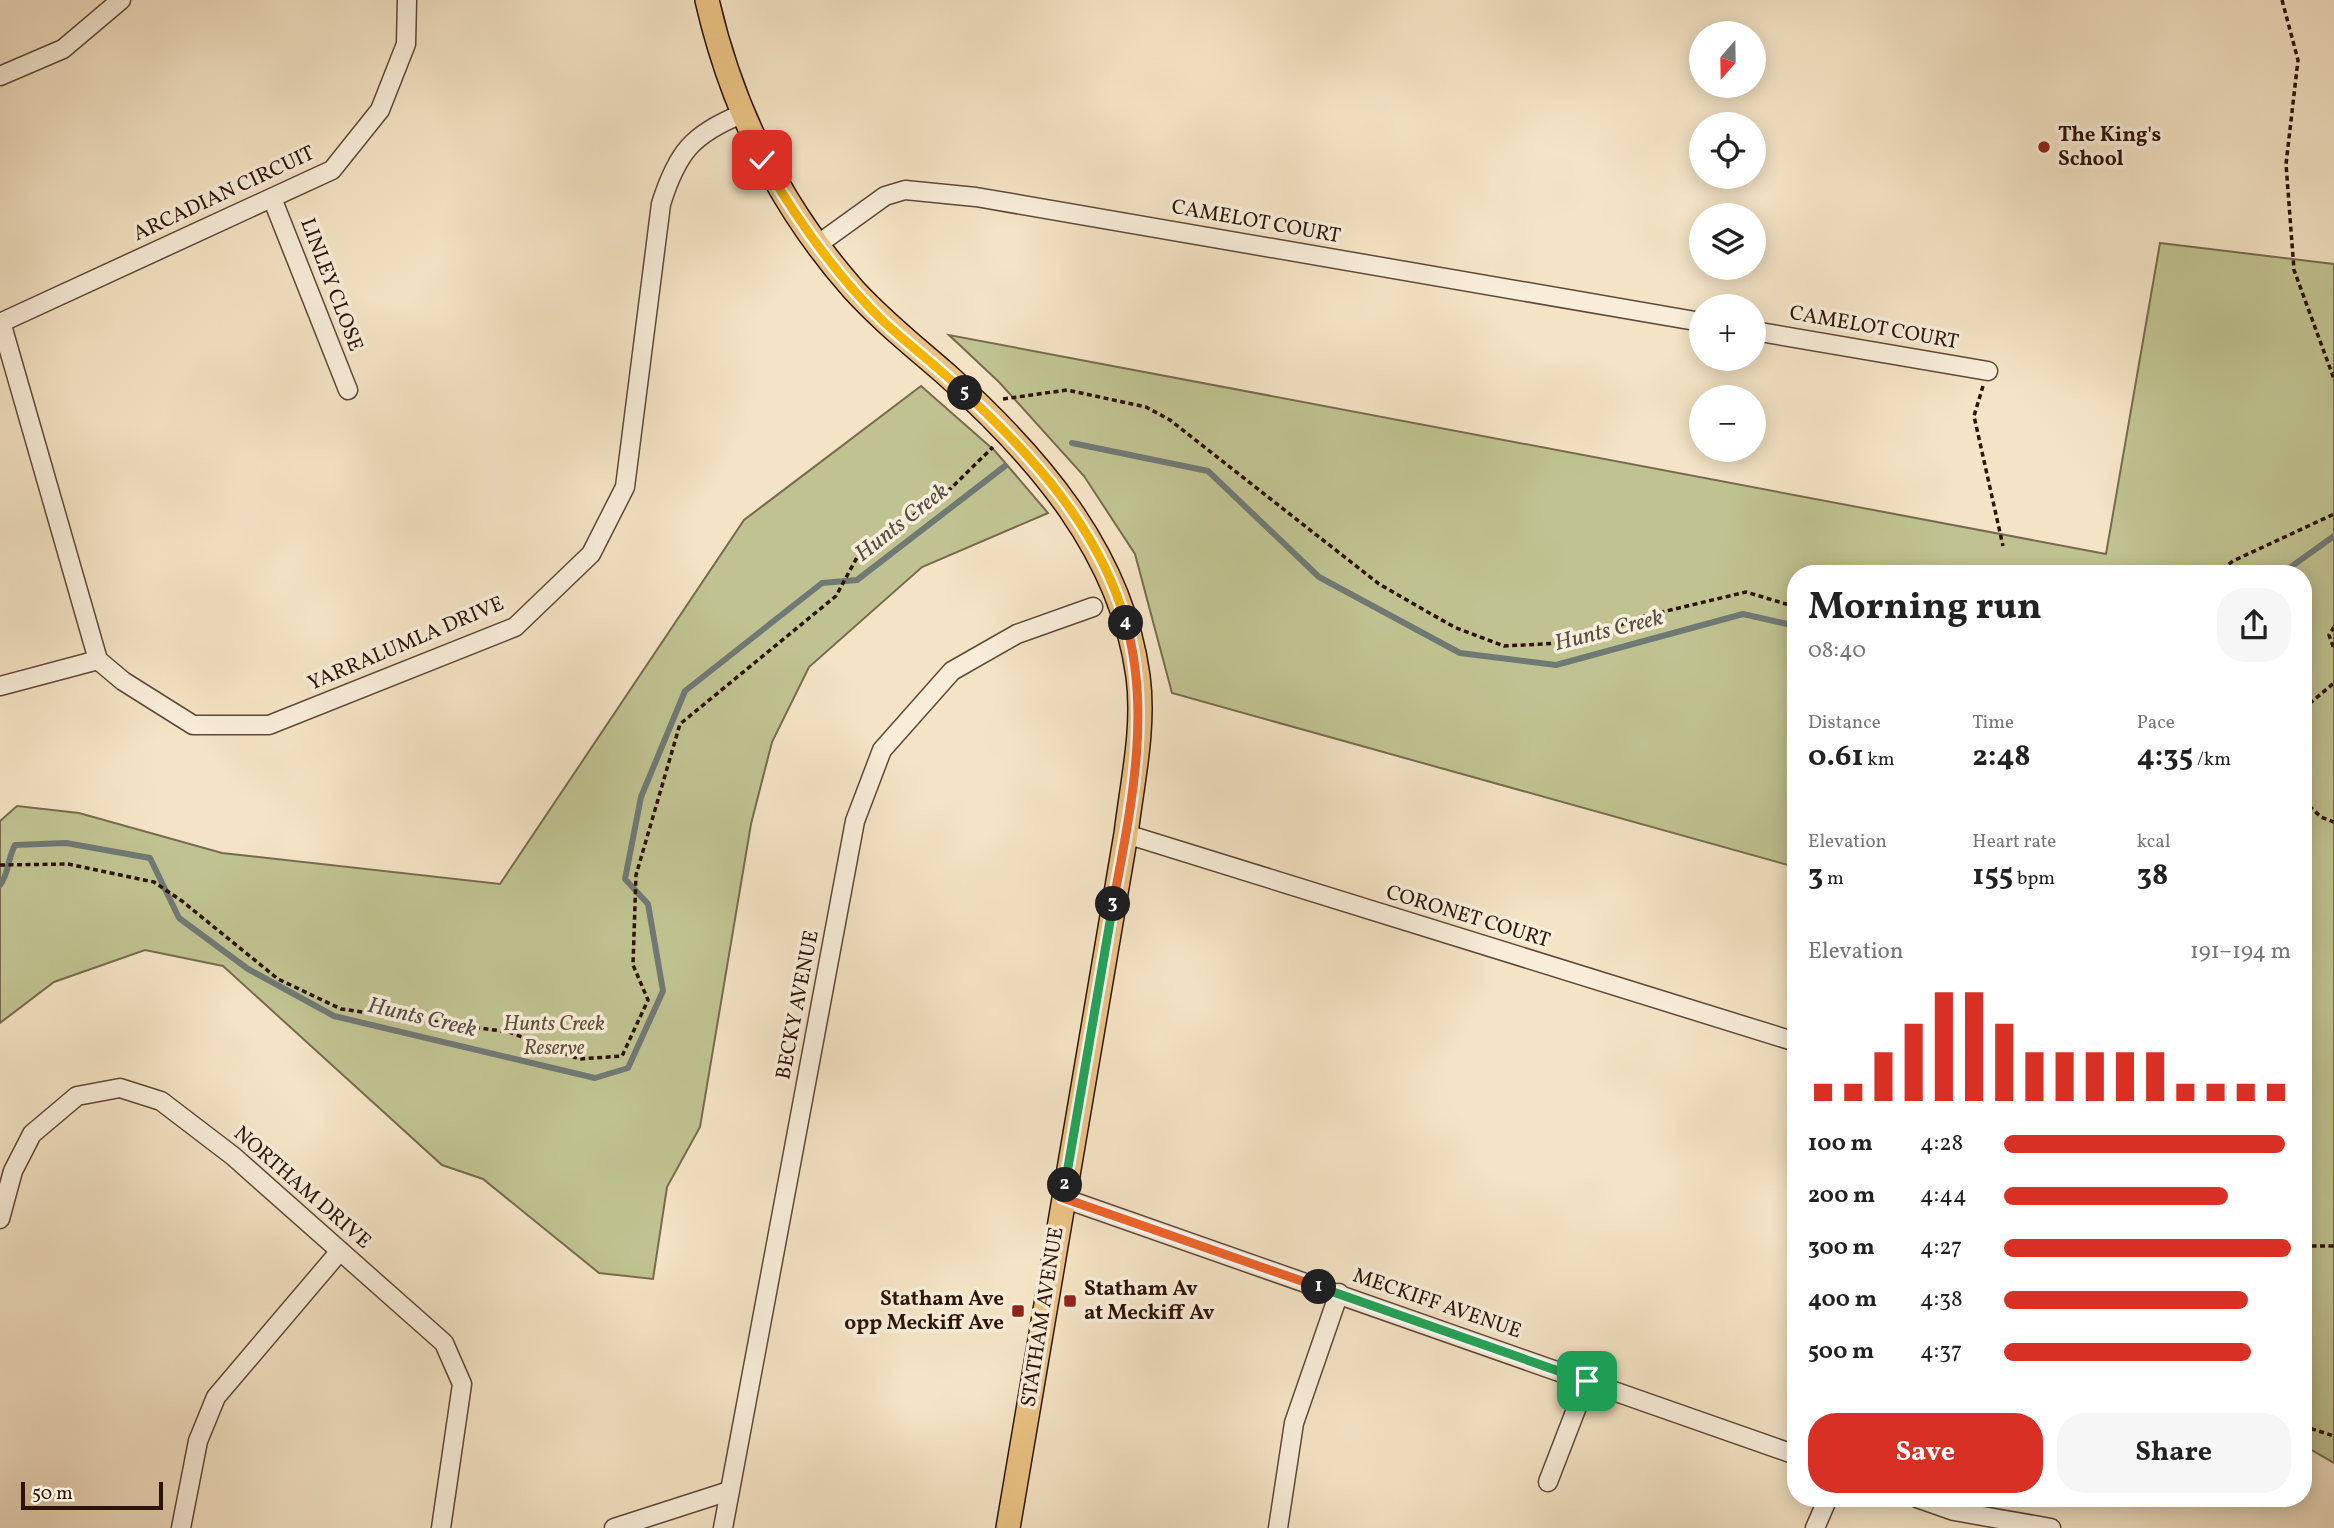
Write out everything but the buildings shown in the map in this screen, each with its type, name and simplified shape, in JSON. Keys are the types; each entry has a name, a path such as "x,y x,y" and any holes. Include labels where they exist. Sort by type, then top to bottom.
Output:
{"main road":[{"name":"STATHAM AVENUE","path":"707,0 742,114 762,160 817,245 884,321 976,403 1048,479 1087,533 1121,605 1139,678 1139,730 1126,834 1008,1528"}],"street":[{"path":"0,76 62,49 121,0"},
{"name":"ARCADIAN CIRCUIT","path":"1,323 332,170 380,110 406,44 407,0"},
{"name":"YARRALUMLA DRIVE","path":"98,660 123,681 193,725 269,725 515,627 591,554 625,487 661,204 675,163 686,148 713,125 742,114"},
{"name":"CAMELOT COURT","path":"817,245 885,196 905,190 976,197 1689,319"},
{"name":"LINLEY CLOSE","path":"272,198 348,390"},
{"path":"0,686 98,660 1,323"},
{"name":"CAMELOT COURT","path":"1766,333 1987,371"},
{"name":"BECKY AVENUE","path":"723,1528 855,821 882,750 952,671 1017,634 1093,607"},
{"name":"CORONET COURT","path":"1126,834 1787,1039"},
{"name":"NORTHAM DRIVE","path":"0,1219 13,1171 32,1134 78,1097 120,1088 161,1101 233,1156 444,1343 462,1384 441,1528"},
{"name":"MECKIFF AVENUE","path":"1063,1198 1787,1452"},
{"path":"181,1528 198,1441 216,1397 340,1251"},
{"path":"1278,1528 1294,1423 1339,1293"},
{"path":"1548,1482 1587,1381"},
{"path":"614,1528 729,1491"},
{"path":"1815,1528 1824,1507"},
{"path":"1943,1507 2051,1528"}],"path":[{"path":"2282,0 2298,60 2286,164 2294,270 2334,379"},
{"path":"1987,371 1974,416 2003,546"},
{"path":"976,403 1066,390 1146,407 1170,420 1379,584 1454,627 1504,646 1581,642 1637,618 1746,592 1787,604"},
{"path":"0,865 68,864 154,882 182,901 278,979 341,1009 509,1032 579,1059 622,1056 648,1000 633,965 636,875 680,724 836,596 861,550 943,496 1007,433"},
{"path":"2228,565 2334,514"},
{"path":"2334,627 2329,635 2334,649"},
{"path":"2312,701 2334,682"},
{"path":"2312,808 2321,817 2334,822"},
{"path":"2312,1246 2334,1246"},
{"path":"2312,1429 2334,1436"}],"green space":[{"path":"2160,243 2334,264 2334,1463 2312,1450 2312,565 1787,565 1787,865 1172,693 1135,554 1084,476 999,382 949,335 2106,554"},
{"name":"Hunts Creek Reserve","path":"921,386 995,451 1048,513 922,567 809,667 772,742 751,824 700,1127 667,1187 653,1279 599,1273 483,1179 442,1165 223,966 145,950 54,982 0,1023 0,821 17,806 79,813 222,853 500,884 744,520"}],"waterway":[{"name":"Hunts Creek","path":"1072,443 1208,471 1319,577 1460,653 1556,665 1743,614 1787,624"},
{"name":"Hunts Creek","path":"0,885 15,845 66,843 150,858 179,918 248,969 334,1016 595,1078 628,1068 663,991 648,904 625,879 641,797 685,691 822,583 857,580 1005,466"},
{"name":"Hunts Creek","path":"2294,565 2334,536"}],"place":[{"name":"The King's School","path":"2044,147"},
{"name":"Statham Av at Meckiff Av","path":"1070,1301"},
{"name":"Statham Ave opp Meckiff Ave","path":"1018,1311"}],"route":[{"path":"762,160 817,245 853,289 884,321 1007,433 1048,479 1087,533 1107,570 1121,605 1139,678 1139,730 1126,834 1063,1198 1587,1381"}]}
